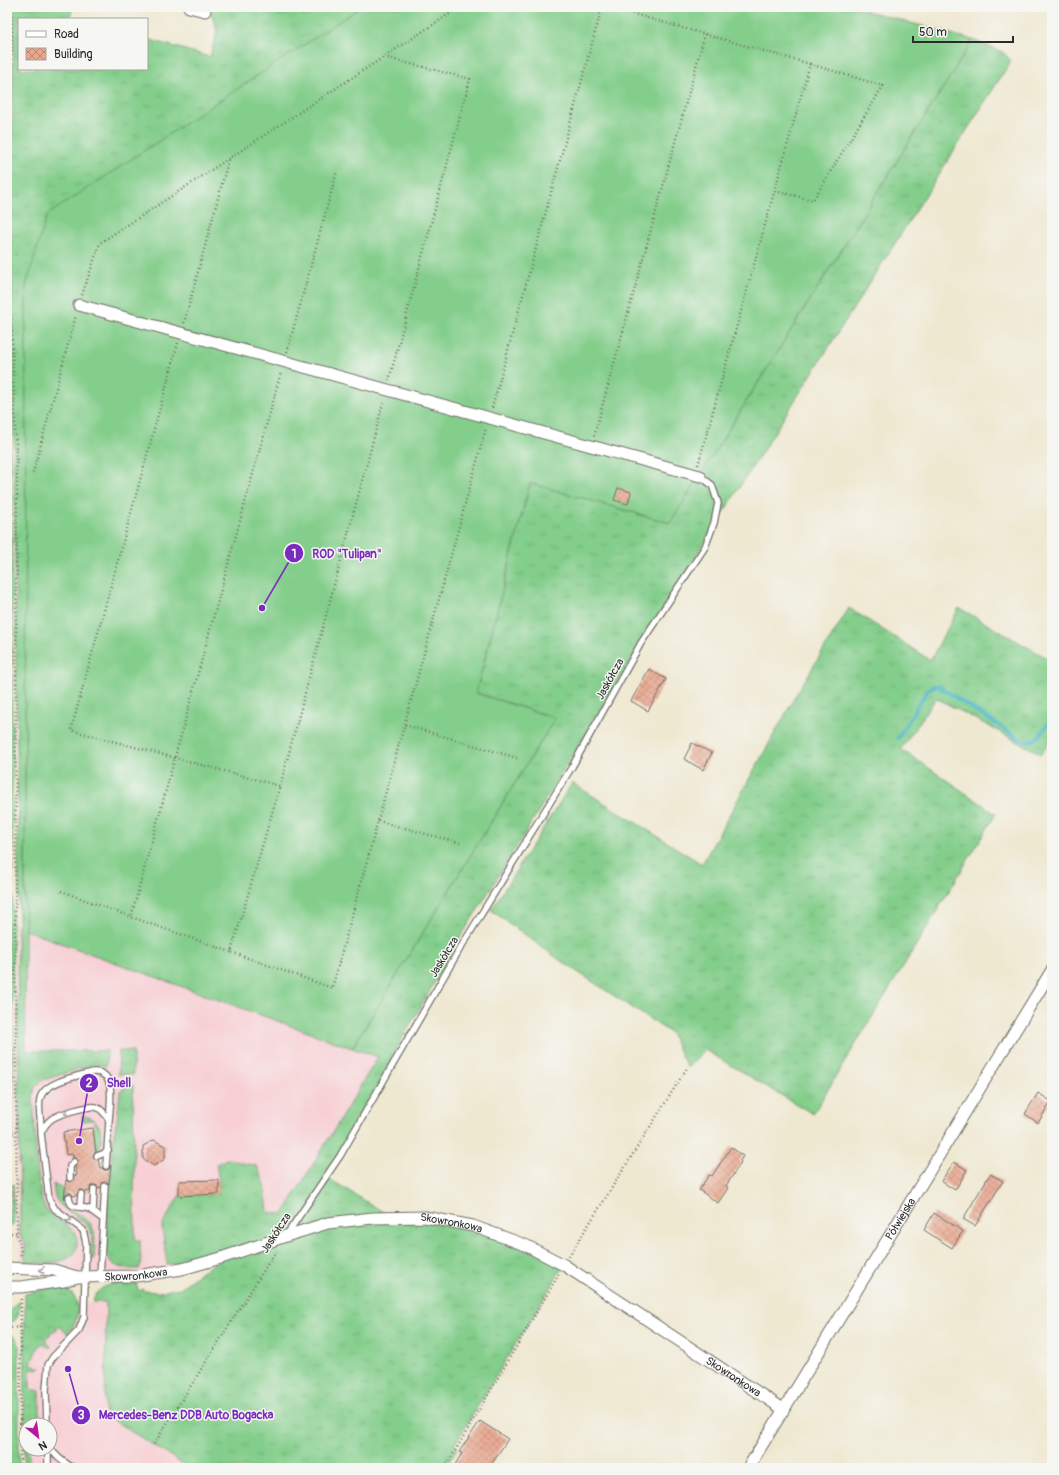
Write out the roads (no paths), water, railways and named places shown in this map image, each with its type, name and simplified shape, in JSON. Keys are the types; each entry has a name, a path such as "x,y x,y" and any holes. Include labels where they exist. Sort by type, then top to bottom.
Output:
{"street":[{"path":"189,7 205,11"},
{"path":"79,305 697,475"},
{"name":"Półwiejska","path":"748,1468 1052,970"},
{"name":"Skowronkowa","path":"7,1287 21,1287 64,1281 80,1277 136,1276 182,1269 221,1258 328,1223 373,1218 425,1217 473,1226 525,1245 564,1265 784,1409"},
{"name":"Skowronkowa","path":"7,1268 54,1270 80,1277"}],"lane":[{"name":"Jaskółcza","path":"286,1236 340,1156 458,952 573,765 641,643 705,547 714,523 718,500 712,485 697,475"},
{"path":"48,1417 46,1390 48,1365 53,1357 79,1330 84,1317 80,1277 86,1243 84,1233 80,1226 55,1209 49,1199 41,1133 40,1099 42,1092 49,1086 93,1072 99,1071 104,1073 109,1081 110,1092 106,1166"},
{"path":"41,1133 46,1123 55,1117 90,1106 100,1109 109,1120"},
{"path":"97,1156 108,1150"},
{"path":"70,1178 71,1166 74,1162"},
{"path":"100,1277 105,1186"},
{"path":"93,1212 94,1189"},
{"path":"80,1208 81,1194"},
{"path":"69,1197 69,1203 72,1206 87,1208 103,1219"},
{"path":"48,1468 49,1457"},
{"path":"57,1457 73,1468"}],"waterway":[{"path":"898,738 927,691 933,686 938,686 1024,741 1034,740 1038,737 1045,729 1052,716"}],"place":[{"name":"ROD \"Tulipan\"","path":"262,608"},
{"name":"Shell","path":"79,1141"},
{"name":"Mercedes-Benz DDB Auto Bogacka","path":"68,1369"}]}
